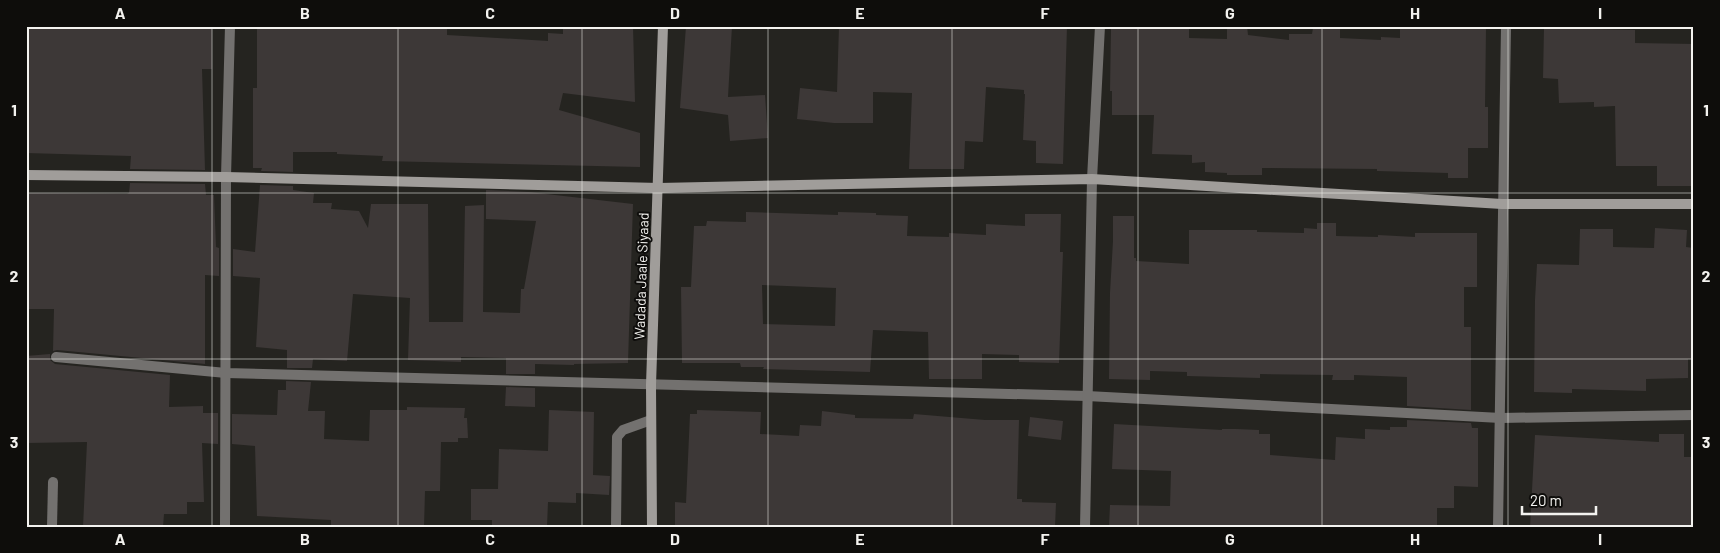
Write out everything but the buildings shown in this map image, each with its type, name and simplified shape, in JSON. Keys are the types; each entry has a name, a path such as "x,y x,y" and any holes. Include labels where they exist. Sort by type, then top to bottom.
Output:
{"street":[{"path":"225,527 226,177 230,26"},
{"name":"Wadada Jaale Siyaad","path":"652,527 651,385 664,26"},
{"path":"1085,527 1092,179 1100,26"},
{"path":"1498,527 1506,26"},
{"path":"26,175 226,177 659,188 1092,179 1502,204 1694,204"},
{"path":"56,358 226,373 1087,396 1501,418 1694,415"},
{"path":"616,527 617,437 622,430 651,420"},
{"path":"52,527 53,482"}]}
